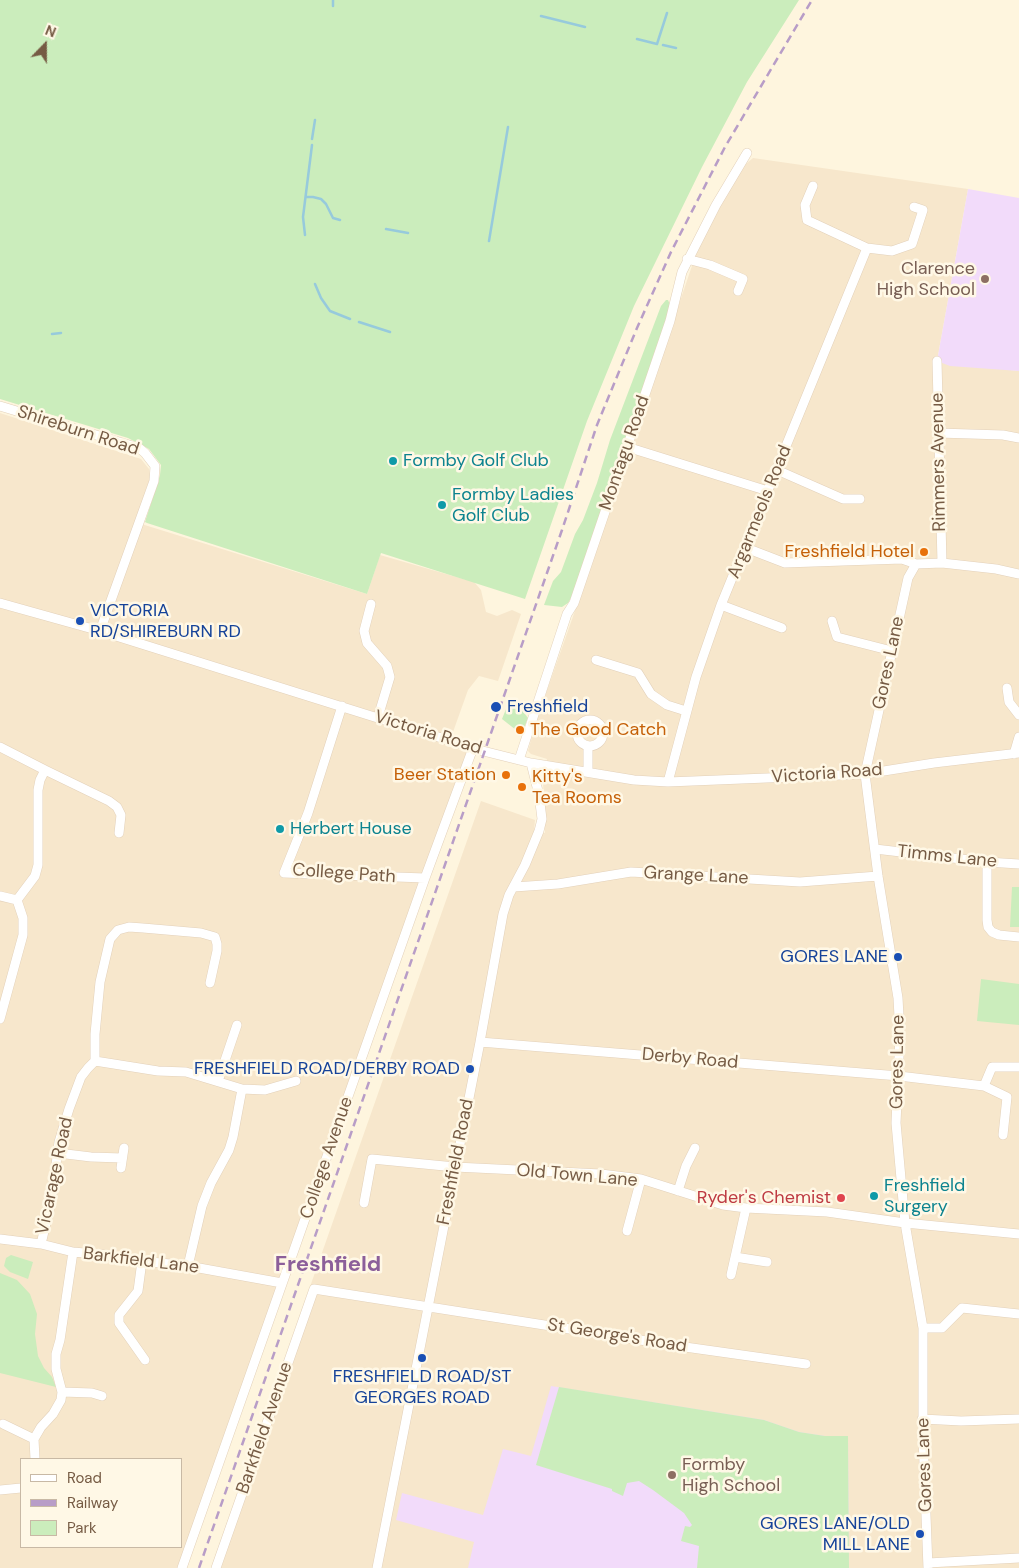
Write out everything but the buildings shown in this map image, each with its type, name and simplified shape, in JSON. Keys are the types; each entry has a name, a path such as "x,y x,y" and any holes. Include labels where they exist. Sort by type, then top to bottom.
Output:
{"street":[{"name":"Montagu Road","path":"519,760 567,614 574,603 670,321 680,281 688,259 747,153"},
{"path":"814,186 805,205 807,220 867,248 892,251 912,244 923,210 914,207"},
{"name":"Argarmeols Road","path":"668,782 698,669 721,605 746,548 867,248"},
{"path":"688,259 746,276 738,291"},
{"name":"Rimmers Avenue","path":"937,361 942,563"},
{"name":"Shireburn Road","path":"0,406 139,448 155,466 154,481 100,631"},
{"path":"938,433 1003,435 1019,438"},
{"path":"627,447 768,491"},
{"path":"777,470 842,499 860,500"},
{"path":"746,548 785,563 902,559 916,564 942,563 996,569 1019,574"},
{"name":"Gores Lane","path":"916,564 908,578 865,774 878,876 898,998 900,1035 896,1123 905,1222 922,1328 922,1419 928,1566"},
{"name":"Victoria Road","path":"0,603 100,631 473,748 531,763 634,780 668,782 865,774 1017,753"},
{"path":"371,604 364,631 367,643 387,666 390,677 378,718"},
{"path":"721,605 782,628"},
{"path":"832,620 836,638 892,651"},
{"path":"596,660 638,673 651,694 667,705 686,711"},
{"path":"1007,688 1009,702 1019,715"},
{"name":"College Path","path":"342,706 308,813 284,873 425,878"},
{"path":"1017,753 1019,736"},
{"path":"0,747 109,800 117,807 120,815 120,833"},
{"path":"588,747 588,772"},
{"name":"College Avenue","path":"182,1568 425,878 473,748"},
{"name":"Freshfield Road","path":"377,1568 456,1167 503,914 509,895 526,865 542,819 539,795 531,763"},
{"path":"17,900 35,876 38,790 45,770"},
{"name":"Timms Lane","path":"875,849 1019,864"},
{"path":"987,862 988,927 992,932 999,935 1019,937"},
{"name":"Grange Lane","path":"514,887 558,884 631,872 800,882 878,876"},
{"path":"0,896 17,900"},
{"path":"0,1019 23,935 24,918 17,900"},
{"path":"210,983 217,951 215,937 201,933 143,928 129,927 118,930 110,939 100,982 94,1042 95,1061 186,1072 242,1089 265,1090 296,1080"},
{"path":"218,1081 237,1026"},
{"name":"Derby Road","path":"480,1042 899,1076 984,1086 1007,1097 1003,1135"},
{"name":"Vicarage Road","path":"41,1244 51,1202 59,1142 81,1077 95,1061"},
{"path":"984,1086 992,1067 1019,1067"},
{"path":"188,1266 202,1206 210,1183 229,1150 233,1137 242,1089"},
{"path":"121,1168 124,1148"},
{"path":"678,1191 694,1148"},
{"path":"58,1153 122,1158"},
{"name":"Old Town Lane","path":"364,1203 372,1159 456,1167 601,1174 640,1179 723,1205 827,1212 1019,1234"},
{"path":"627,1231 640,1179"},
{"path":"731,1275 746,1208"},
{"name":"Barkfield Lane","path":"0,1238 41,1244 73,1252 188,1266 282,1283"},
{"path":"35,1458 34,1439 41,1427 57,1408 62,1392 56,1369 56,1354 60,1340 73,1252"},
{"path":"735,1257 767,1262"},
{"path":"142,1261 138,1291 119,1315 119,1323 145,1360"},
{"name":"Barkfield Avenue","path":"216,1568 314,1289 428,1306"},
{"name":"St George's Road","path":"428,1306 685,1347 806,1364"},
{"path":"922,1328 942,1328 962,1308 1019,1314"},
{"path":"62,1392 92,1393 102,1396"},
{"path":"922,1419 961,1421 1019,1419"},
{"path":"3,1424 34,1439"},
{"path":"0,1490 20,1488"},
{"path":"928,1566 1019,1558"}],"shaded area":[{"path":"753,158 968,189 937,361 1019,371 1019,1568 211,1568 481,801 535,820 534,831 545,833 543,783 547,759 531,754 528,751 537,719 696,254 712,218 741,168"},
{"name":"Clarence High School","path":"968,189 1019,198 1019,371 950,366 937,361"},
{"path":"0,413 141,459 149,469 150,478 135,522 367,594 380,555 474,582 481,590 486,612 497,616 512,610 521,614 498,681 479,676 468,690 448,746 470,753 281,1289 187,1568 0,1568"},
{"name":"Formby High School","path":"551,1386 764,1420 799,1432 825,1436 848,1436 849,1568 468,1568 474,1542 396,1520 402,1493 483,1515 503,1449 531,1456"}],"green space":[{"name":"Formby Golf Club","path":"0,0 799,0 747,82 702,167 634,306 587,421 525,599 381,553 367,594 147,523 145,522 160,475 161,465 149,449 128,438 0,399"},
{"path":"668,300 671,307 577,592 562,607 544,605 553,581 561,572 575,534 583,520 610,440 661,306"},
{"path":"508,704 518,710 522,710 528,718 524,728 518,726 516,730 502,719"},
{"path":"1012,887 1019,887 1019,927 1010,927"},
{"path":"981,979 1019,984 1019,1025 977,1021"},
{"path":"11,1255 33,1262 28,1279 10,1272 4,1266 6,1258"},
{"path":"0,1273 17,1280 30,1294 37,1314 35,1334 38,1356 44,1368 52,1377 56,1387 0,1373"},
{"name":"Formby High School","path":"559,1387 764,1420 799,1432 825,1436 848,1436 849,1568 697,1568 699,1546 681,1541 685,1526 690,1527 692,1525 684,1513 639,1481 627,1483 623,1496 612,1491 612,1489 536,1465"}],"waterway":[{"path":"333,0 333,6"},
{"path":"637,39 657,44 667,13"},
{"path":"541,16 585,27"},
{"path":"663,45 676,48"},
{"path":"312,139 315,120"},
{"path":"489,241 508,127"},
{"path":"305,235 303,217 312,145"},
{"path":"306,197 321,199 326,204 333,218 340,220"},
{"path":"386,229 408,233"},
{"path":"315,284 321,298 330,311 350,319"},
{"path":"359,322 390,332"},
{"path":"52,334 61,333"}],"railway":[{"path":"199,1568 597,425 671,252 725,147 812,0"}],"place":[{"name":"Clarence High School","path":"985,279"},
{"name":"Formby Golf Club","path":"393,461"},
{"name":"Formby Ladies Golf Club","path":"442,505"},
{"name":"Freshfield Hotel","path":"924,552"},
{"name":"VICTORIA RD/SHIREBURN RD","path":"80,621"},
{"name":"Freshfield","path":"496,707"},
{"name":"The Good Catch","path":"520,730"},
{"name":"Beer Station","path":"506,775"},
{"name":"Kitty's Tea Rooms","path":"522,787"},
{"name":"Herbert House","path":"280,829"},
{"name":"GORES LANE","path":"898,957"},
{"name":"FRESHFIELD ROAD/DERBY ROAD","path":"470,1069"},
{"name":"Freshfield Surgery","path":"874,1196"},
{"name":"Ryder's Chemist","path":"841,1198"},
{"name":"FRESHFIELD ROAD/ST GEORGES ROAD","path":"422,1358"},
{"name":"Formby High School","path":"672,1475"},
{"name":"GORES LANE/OLD MILL LANE","path":"920,1534"}],"district":[{"name":"Freshfield","path":"328,1265"}]}
